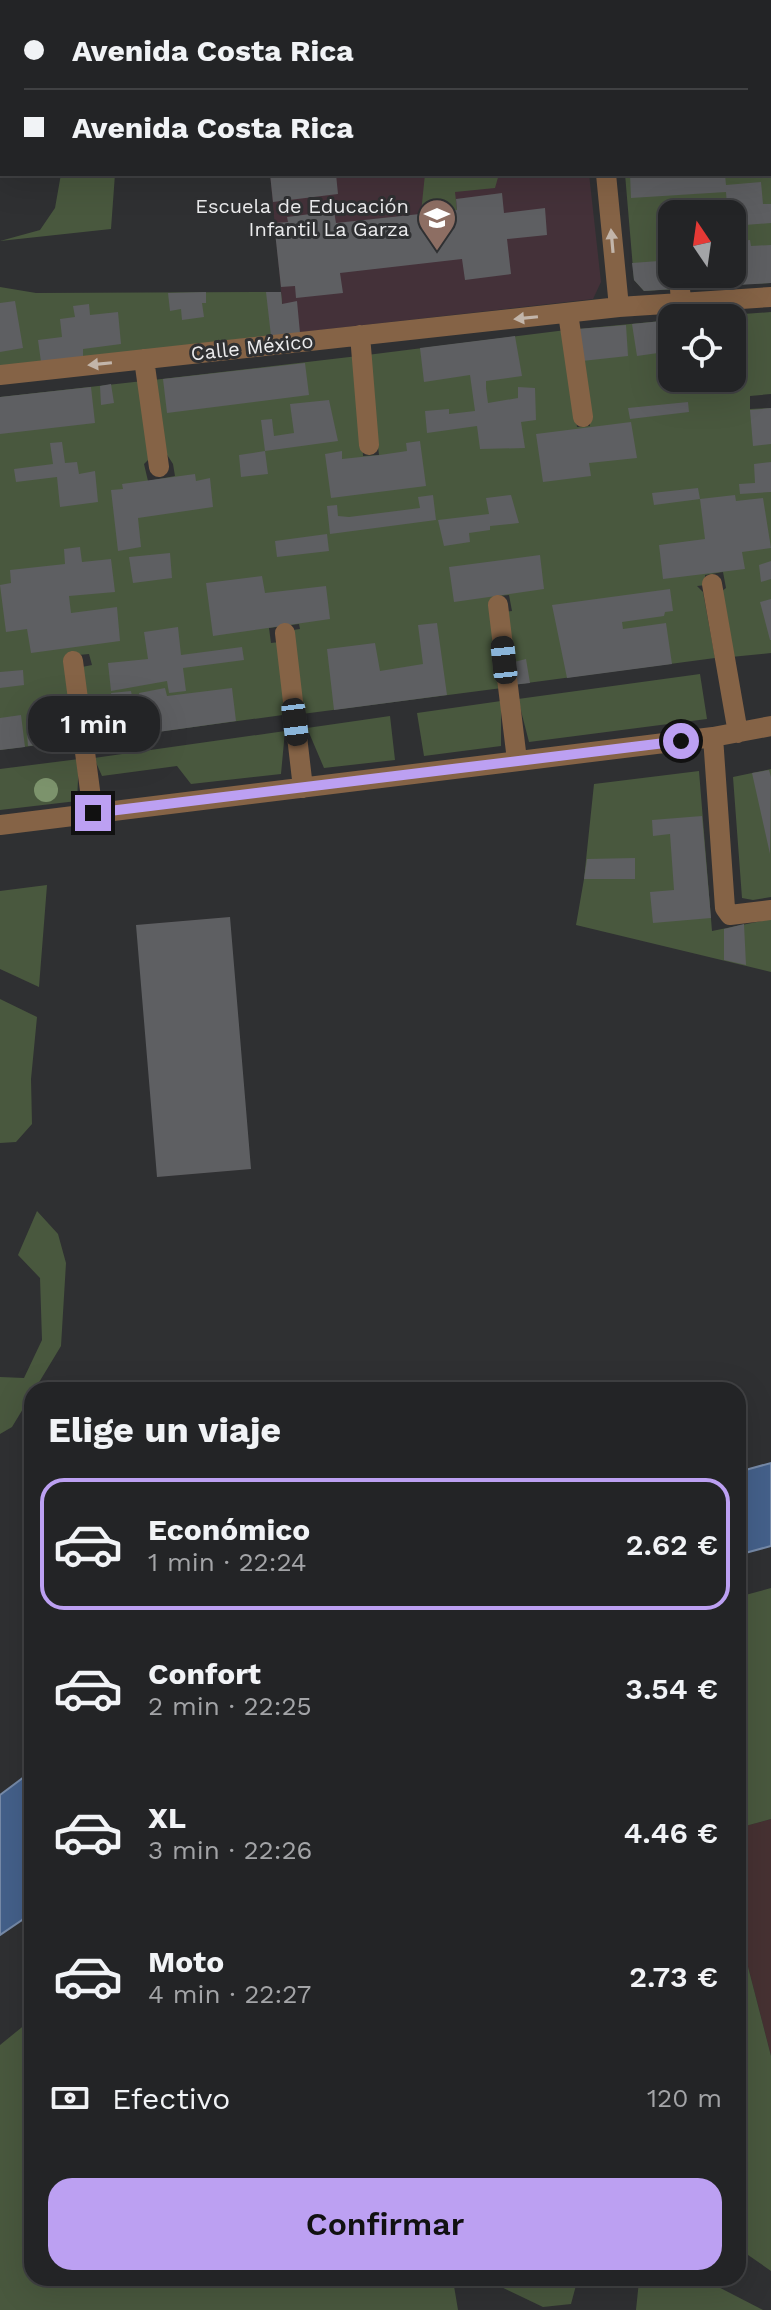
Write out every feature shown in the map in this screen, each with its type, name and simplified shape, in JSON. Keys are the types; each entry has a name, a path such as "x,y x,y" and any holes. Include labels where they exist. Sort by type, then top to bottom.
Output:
{"street":[{"path":"606,176 619,307"},
{"path":"680,288 681,303"},
{"name":"Calle México","path":"0,375 619,307 771,297"},
{"path":"568,313 583,417"},
{"path":"360,335 369,445"},
{"path":"144,359 159,467"},
{"path":"712,584 738,733"},
{"path":"498,605 517,760"},
{"path":"285,633 303,788"},
{"path":"73,661 93,813"},
{"path":"0,825 713,737 771,726"},
{"path":"713,737 725,908 730,915 771,910"}],"shaded area":[{"name":"Escuela de Educación Infantil La Garza","path":"270,176 589,176 601,282 593,299 285,334"},
{"path":"771,1819 771,2056 746,1959 746,1826"}],"green space":[{"path":"61,176 115,176 111,229 0,241 40,230 55,208"},
{"path":"425,176 498,176 495,188 455,192 457,210 421,213"},
{"path":"625,176 771,176 771,283 746,284 746,200 658,200 658,288 676,289 644,291 634,280"},
{"path":"0,287 36,293 281,292 285,334 0,367"},
{"path":"771,312 771,394 750,396 750,409 771,408 771,653 731,657 722,591 726,588 723,572 705,575 706,585 697,586 703,592 715,658 512,685 504,612 512,611 509,595 499,596 502,688 302,714 293,630 300,629 299,624 269,628 271,643 279,642 290,714 91,741 82,667 92,665 89,654 68,656 78,740 0,750 0,397 143,381 154,454 144,464 148,481 175,476 173,464 164,450 153,380 358,356 363,456 379,455 367,355 566,330 577,427 590,426 578,329 658,321 658,392 746,392 746,314"},
{"path":"700,674 707,719 529,742 518,699"},
{"path":"501,701 501,746 424,756 417,713"},
{"path":"390,716 395,760 324,768 307,728"},
{"path":"285,731 281,774 191,784 177,766 102,776 94,758"},
{"path":"79,759 77,801 0,810 0,769"},
{"path":"771,769 771,897 753,900 742,898 733,777"},
{"path":"699,771 712,931 771,919 771,972 576,925 594,784"},
{"path":"47,885 39,987 0,969 0,891"},
{"path":"0,999 37,1017 31,1079 32,1124 16,1142 0,1143"},
{"path":"37,1211 58,1234 66,1263 61,1346 39,1382 24,1382 24,1407 12,1427 0,1434 0,1377 24,1378 42,1340 40,1278 18,1255"},
{"path":"771,1588 771,1819 746,1826 746,1595"},
{"path":"746,1959 771,2056 771,2271 746,2254"},
{"path":"24,2026 24,2286 454,2286 458,2310 0,2310 0,2045"},
{"path":"499,2286 576,2286 571,2304 543,2307"},
{"path":"638,2286 716,2286 763,2310 636,2310"}],"water":[{"path":"771,1463 771,1546 746,1553 746,1470"},
{"path":"24,1777 24,1917 0,1935 0,1795"}],"building":[{"path":"270,176 336,176 338,194 273,202"},
{"path":"630,176 725,176 726,185 761,182 763,204 771,204 771,223 746,225 746,200 727,200 726,192 631,198"},
{"path":"502,193 504,213 545,208 547,235 507,239 511,274 465,280 462,259 340,273 343,293 296,298 295,286 281,287 274,223 288,222 287,217 334,211 336,223 457,210 456,199"},
{"path":"746,240 750,240 751,246 771,245 771,283 746,284"},
{"path":"658,261 658,288 676,289 644,291 634,280 632,263"},
{"path":"206,292 206,303 202,303 204,317 182,320 181,309 170,311 168,293"},
{"path":"266,292 281,292 282,304 297,301 300,333 271,336"},
{"path":"15,301 23,348 0,352 0,303"},
{"path":"89,304 90,315 118,312 121,344 83,349 83,357 41,362 38,340 62,337 60,319 75,317 73,306"},
{"path":"658,321 658,353 637,356 632,324"},
{"path":"626,325 628,356 582,361 578,329"},
{"path":"515,336 522,376 486,381 486,388 488,403 518,398 518,387 535,388 536,420 521,422 525,448 480,449 477,426 427,433 425,411 449,409 449,414 475,411 470,375 424,382 420,348"},
{"path":"305,363 309,395 167,413 163,379"},
{"path":"111,384 114,403 101,405 100,386"},
{"path":"91,387 95,423 0,434 0,397"},
{"path":"329,400 338,441 265,451 261,420 272,419 274,436 294,433 290,404"},
{"path":"688,402 689,412 630,419 628,408"},
{"path":"771,408 771,444 753,446 750,410"},
{"path":"631,422 637,458 589,463 591,476 543,482 536,434"},
{"path":"420,441 426,486 331,498 325,454 342,451 342,459 380,455 407,451 406,443"},
{"path":"62,442 65,463 77,462 79,474 95,471 98,502 60,507 57,477 16,482 14,469 53,464 50,443"},
{"path":"265,451 268,474 241,477 239,455"},
{"path":"771,462 771,492 740,494 739,484 755,483 754,464"},
{"path":"195,474 196,481 210,478 213,507 138,518 141,547 118,551 111,490 123,489 122,484"},
{"path":"698,488 700,499 654,505 652,493"},
{"path":"433,495 436,520 330,534 327,506 337,505 338,516 349,517 420,508 418,497"},
{"path":"511,495 519,523 490,526 490,530 469,533 470,542 444,546 438,520 489,514 486,498"},
{"path":"735,495 736,501 763,498 771,548 742,552 745,569 663,579 659,545 705,539 700,499"},
{"path":"327,534 329,551 277,557 275,541"},
{"path":"80,547 82,562 111,559 115,592 69,596 71,613 117,607 120,641 31,653 27,629 6,632 0,585 11,583 10,570 65,564 64,549"},
{"path":"170,553 172,578 133,583 129,557"},
{"path":"540,555 544,589 454,602 449,567"},
{"path":"771,561 771,579 761,582 759,565"},
{"path":"262,576 265,593 326,586 330,619 213,636 206,583"},
{"path":"670,589 673,611 665,612 664,616 622,622 623,629 666,623 672,664 567,678 552,605"},
{"path":"771,599 771,640 770,640 760,602"},
{"path":"437,623 447,695 334,710 327,649 375,643 380,671 423,664 418,625"},
{"path":"178,627 181,655 242,647 244,660 183,668 186,691 169,693 167,681 111,691 108,663 148,659 144,632"},
{"path":"526,659 530,683 512,685 510,663"},
{"path":"23,670 24,685 0,688 0,672"},
{"path":"165,688 167,696 232,688 236,721 144,734 139,693"},
{"path":"131,691 133,701 113,704 111,693"},
{"path":"21,715 25,747 0,750 0,718"},
{"path":"45,732 47,744 28,746 27,734"},
{"path":"769,770 771,777 770,854 752,773"},
{"path":"702,816 711,918 653,923 650,892 674,890 670,834 653,836 652,820"},
{"path":"635,858 635,879 584,879 587,859"},
{"path":"230,917 251,1169 157,1177 136,925"},
{"path":"744,924 746,965 724,960 724,929"}],"place":[{"name":"Escuela de Educación Infantil La Garza","path":"437,252"}],"route":[{"path":"93,813 681,741"}]}
